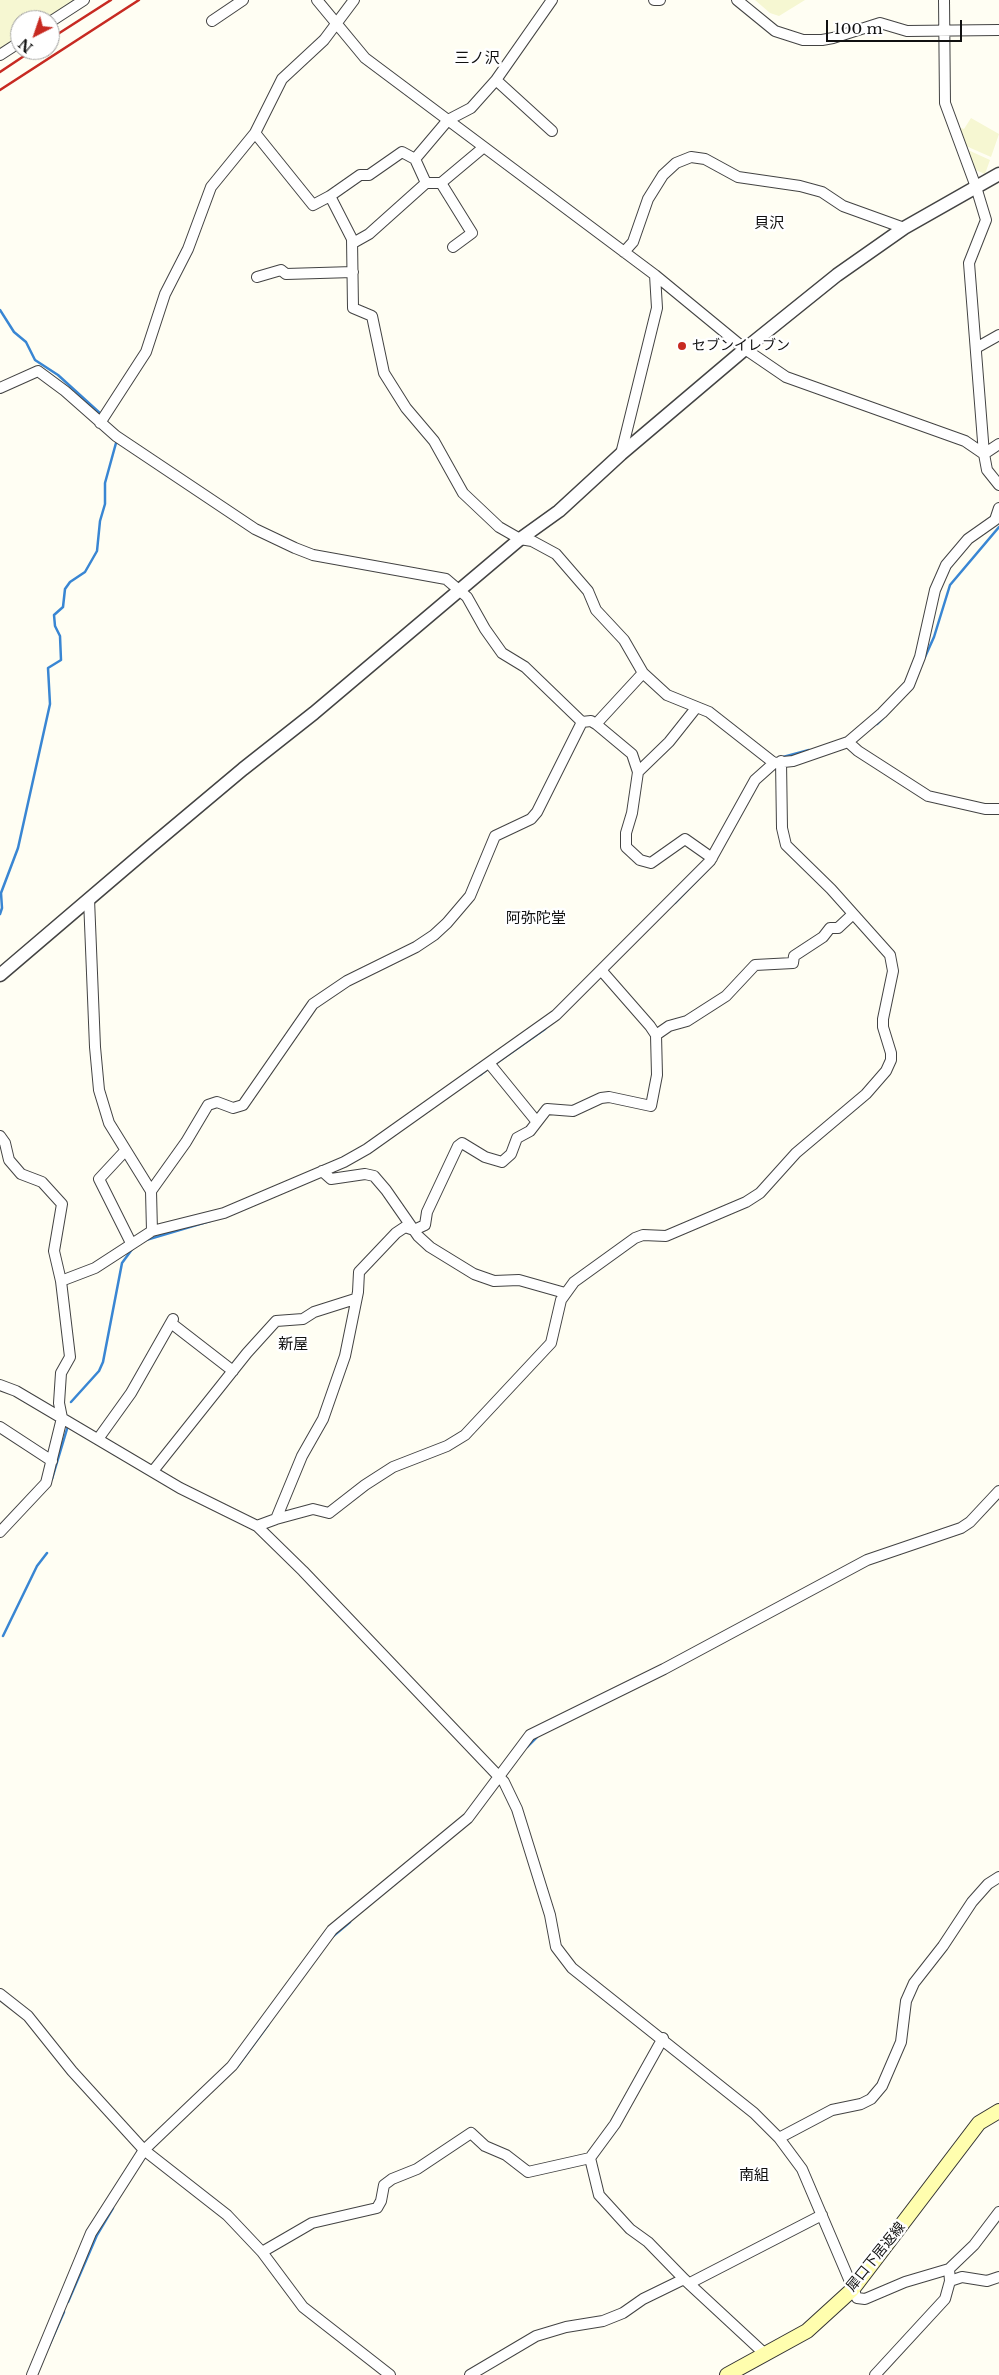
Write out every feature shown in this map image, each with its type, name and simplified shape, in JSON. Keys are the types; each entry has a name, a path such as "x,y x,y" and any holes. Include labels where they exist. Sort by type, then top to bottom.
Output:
{"main road":[{"name":"犀口下居返線","path":"727,2375 807,2331 852,2290 979,2123 999,2110"}],"street":[{"path":"60,16 84,0"},
{"path":"212,21 244,0"},
{"path":"318,0 365,58 655,275 745,349 786,377 965,441 984,454"},
{"path":"100,423 146,352 165,294 188,249 211,187 255,133 282,79 324,40 354,0"},
{"path":"415,159 448,120 471,108 496,80 552,0"},
{"path":"654,0 660,0"},
{"path":"737,0 775,31 803,40 822,40 880,23 907,31 999,30"},
{"path":"944,0 945,103 986,220 969,263 984,454 987,470 999,485"},
{"path":"496,80 552,131"},
{"path":"255,133 313,205 330,196 360,175 369,175 402,152 415,159 426,183"},
{"path":"353,243 368,234 426,183 442,183 484,147"},
{"path":"624,252 633,242 648,199 663,175 676,163 691,156 705,159 738,177 800,186 822,192 843,206 904,228"},
{"path":"0,975 520,538 558,511 621,454 745,349 837,275 904,228 999,174"},
{"path":"442,183 472,233 453,247"},
{"path":"257,1526 313,1509 329,1512 393,1467 446,1446 465,1435 551,1343 565,1293 574,1282 635,1238 643,1235 666,1236 718,1215 760,1193 796,1153 866,1094 886,1071 891,1060 891,1053 883,1027 893,971 890,955 786,845 782,828 777,762 709,712 667,695 643,673 624,640 596,610 588,591 556,554 499,527 463,493 434,441 406,408 384,373 372,316 353,308 352,238 330,196"},
{"path":"257,277 281,270 286,274 353,272"},
{"path":"621,454 656,308 655,275"},
{"path":"976,348 999,335"},
{"path":"0,388 38,371 65,391 116,436 255,529 295,548 313,554 446,579 460,590 502,653 525,668 582,722 591,721 596,724 632,754 638,772 632,813 626,834 626,847 640,860 651,863 685,839 712,858"},
{"path":"984,454 999,444"},
{"path":"60,1282 95,1268 152,1231 224,1213 344,1162 367,1149 556,1015 712,858 755,780 777,762 809,756 848,742 882,713 909,685 920,657 935,590 946,564 968,539 995,520 999,508"},
{"path":"596,724 643,673"},
{"path":"638,772 669,742 696,708"},
{"path":"151,1191 186,1142 208,1105 217,1102 233,1108 243,1105 313,1004 347,981 416,947 434,935 447,923 470,896 495,836 531,819 538,812 582,722"},
{"path":"848,742 858,751 928,796 985,809 999,809"},
{"path":"89,899 99,1090 109,1123 151,1191 152,1231"},
{"path":"656,1035 669,1026 687,1021 726,996 756,966 793,963 794,956 823,937 830,928 838,928 853,914"},
{"path":"276,1519 302,1456 323,1419 345,1356 359,1272 381,1251 396,1233 405,1227 414,1230 425,1226 427,1212 458,1146 462,1144 485,1157 502,1162 511,1154 517,1138 530,1131 548,1109 573,1111 601,1098 609,1097 651,1106 657,1075 656,1035 601,970"},
{"path":"490,1063 537,1122"},
{"path":"0,1136 4,1142 9,1160 21,1174 42,1182 62,1204 54,1250 70,1357 61,1373 59,1404 62,1418 46,1483 0,1532"},
{"path":"126,1151 99,1179 131,1243"},
{"path":"322,1170 332,1179 365,1174 374,1176 414,1230 430,1247 474,1274 494,1281 519,1280 565,1293"},
{"path":"153,1471 233,1371 276,1322 303,1319 314,1312 355,1299"},
{"path":"98,1440 131,1393 172,1321 233,1371"},
{"path":"0,1386 16,1391 180,1488 257,1526 364,1634 501,1779 520,1818 550,1915 556,1947 572,1968 663,2038 754,2113 779,2138 802,2169 857,2298 865,2299 905,2282 949,2269 974,2245 999,2212"},
{"path":"0,1427 52,1462"},
{"path":"32,2375 91,2233 144,2150 232,2066 332,1930 461,1824 501,1779 530,1734 664,1669 867,1560 961,1528 970,1522 999,1491"},
{"path":"779,2138 832,2110 861,2104 871,2099 882,2086 902,2042 906,2001 914,1983 972,1902 988,1884 999,1877"},
{"path":"0,1994 28,2016 72,2070 144,2150 227,2214 262,2252 303,2307 390,2375"},
{"path":"262,2252 312,2223 377,2208 381,2201 384,2185 392,2179 417,2169 471,2133 485,2146 506,2155 528,2172 590,2158 615,2124 663,2038"},
{"path":"590,2158 599,2195 630,2229 648,2242 766,2355"},
{"path":"470,2375 536,2336 566,2327 603,2321 622,2313 643,2299 687,2281 822,2215"},
{"path":"875,2375 945,2298 950,2282 949,2269"},
{"path":"950,2282 962,2278 987,2281 999,2277"}],"green space":[{"path":"0,0 78,0 60,12 60,10 10,10 10,44 0,51"},
{"path":"755,0 805,0 779,16 770,13"},
{"path":"971,118 999,134 991,157 966,146 959,134 961,128 964,129"},
{"path":"968,150 990,160 985,174 973,169"}],"waterway":[{"path":"0,310 14,332 26,342 35,360 58,375 102,415"},
{"path":"0,914 2,908 1,893 18,848 50,704 48,668 61,660 60,636 55,626 54,615 63,607 65,589 70,582 85,572 97,551 100,521 105,504 105,483 116,443"},
{"path":"925,657 934,637 950,585 999,527"},
{"path":"877,724 883,718"},
{"path":"783,757 809,750"},
{"path":"675,903 708,869"},
{"path":"495,1064 545,1029"},
{"path":"480,1075 489,1068"},
{"path":"146,1240 210,1221"},
{"path":"71,1402 99,1371 103,1362 122,1263 133,1248"},
{"path":"52,1479 67,1429"},
{"path":"3,1636 37,1566 47,1553"},
{"path":"527,1747 537,1737"},
{"path":"331,1938 350,1922"},
{"path":"237,2067 268,2025"},
{"path":"68,2302 97,2235 113,2208"},
{"path":"48,2348 64,2312"}],"railway":[{"path":"60,33 111,0"},
{"path":"0,90 139,0"},
{"path":"0,72 18,60"}],"place":[{"name":"セブンイレブン","path":"682,346"}],"district":[{"name":"三ノ沢","path":"477,59"},
{"name":"貝沢","path":"769,224"},
{"name":"阿弥陀堂","path":"536,919"},
{"name":"新屋","path":"293,1345"},
{"name":"南組","path":"754,2176"}]}
